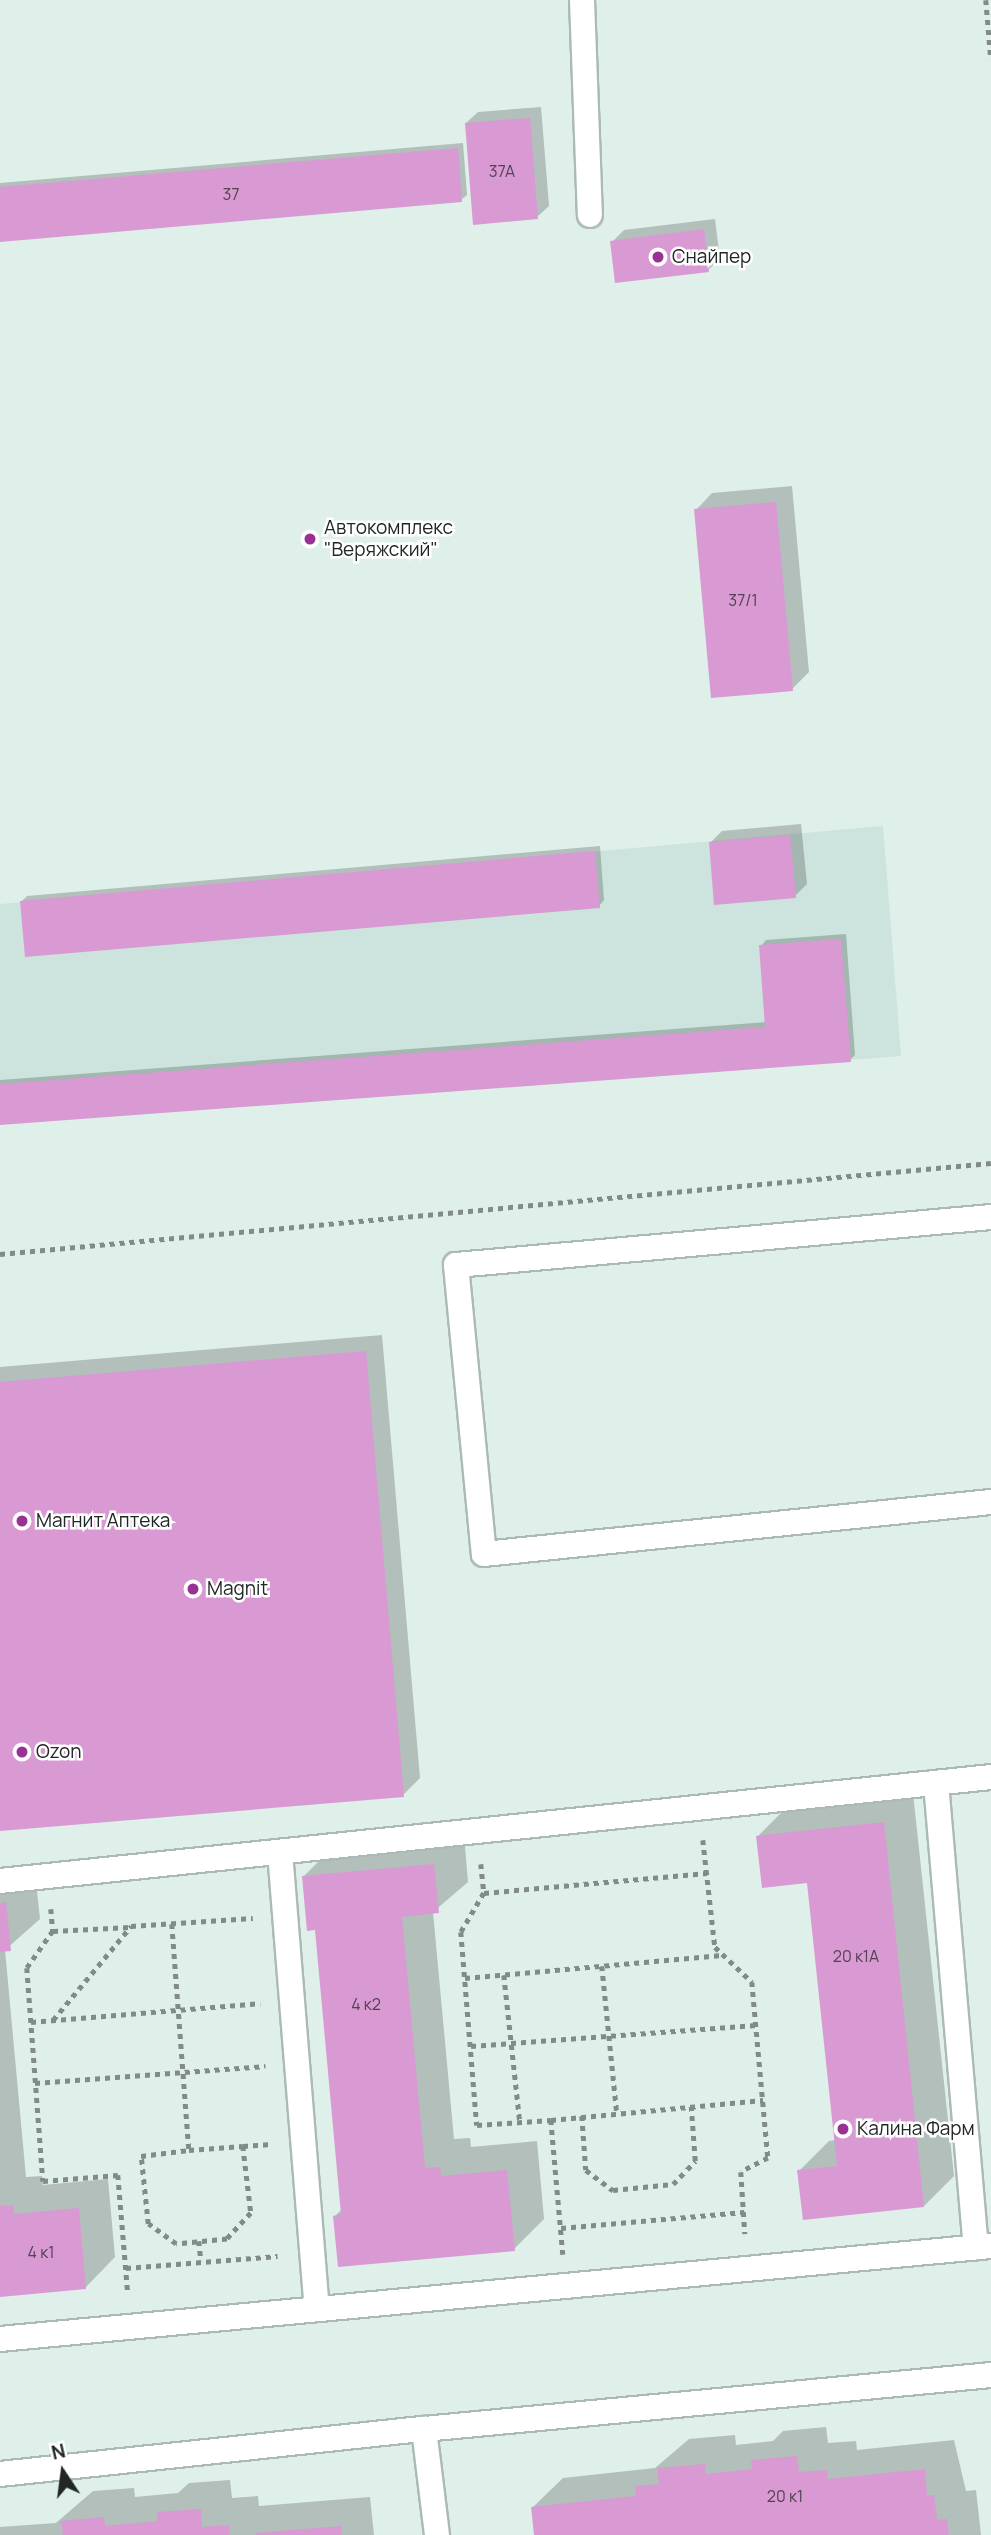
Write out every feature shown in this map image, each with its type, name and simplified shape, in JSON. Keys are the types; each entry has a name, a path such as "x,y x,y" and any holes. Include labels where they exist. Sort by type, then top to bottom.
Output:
{"lane":[{"path":"582,0 590,215"},
{"path":"991,1217 456,1265 484,1554 991,1502"},
{"path":"0,1881 991,1777"},
{"path":"0,2339 984,2247 936,1783"},
{"path":"280,1852 317,2309"},
{"path":"0,2474 424,2429 991,2375"},
{"path":"424,2429 437,2535"}],"path":[{"path":"986,0 991,60"},
{"path":"0,1254 991,1163"},
{"path":"699,1808 715,1948 752,1982 768,2158 741,2172 748,2269"},
{"path":"477,1832 484,1893 461,1932 477,2125 763,2100"},
{"path":"484,1893 706,1873"},
{"path":"48,1876 54,1931 27,1968 43,2181 118,2175 130,2327"},
{"path":"54,1931 285,1916"},
{"path":"172,1924 190,2150"},
{"path":"53,2020 131,1926"},
{"path":"466,1978 723,1955"},
{"path":"602,1966 617,2113"},
{"path":"504,1975 520,2122"},
{"path":"31,2022 292,2000"},
{"path":"471,2046 756,2025"},
{"path":"35,2083 297,2064"},
{"path":"582,2116 586,2170 613,2190 673,2184 695,2161 691,2106"},
{"path":"551,2120 565,2286"},
{"path":"243,2146 251,2213 227,2239 176,2244 148,2224 141,2156 190,2150 303,2141"},
{"path":"561,2228 744,2212"},
{"path":"199,2241 201,2262"},
{"path":"126,2268 312,2253"}],"shaded area":[{"path":"883,826 901,1056 0,1124 0,904"}],"building":[{"path":"530,118 538,219 473,225 465,123"},
{"path":"458,148 462,202 0,242 0,187"},
{"path":"704,229 709,272 615,283 610,241"},
{"path":"776,502 793,691 711,698 694,509"},
{"path":"790,835 796,898 714,905 709,842"},
{"path":"595,851 600,908 25,957 20,901"},
{"path":"841,939 851,1062 0,1125 0,1084 765,1027 759,945"},
{"name":"Magnit","path":"366,1351 404,1797 0,1831 0,1382"},
{"path":"884,1822 924,2207 803,2220 797,2170 837,2166 807,1883 762,1888 756,1836"},
{"path":"434,1864 439,1913 402,1917 425,2168 440,2167 441,2176 507,2170 515,2251 338,2267 333,2216 341,2214 315,1930 307,1931 302,1876"},
{"path":"6,1902 11,1951 0,1952 0,1903"},
{"path":"13,2205 14,2214 79,2208 86,2289 0,2297 0,2206"},
{"path":"797,2456 799,2472 827,2470 828,2479 925,2469 927,2495 934,2495 937,2520 947,2519 949,2535 534,2535 531,2507 636,2496 635,2486 659,2484 657,2468 705,2464 706,2474 752,2469 751,2460"},
{"path":"201,2509 202,2527 229,2525 230,2535 63,2535 61,2521 104,2517 105,2526 158,2521 157,2512"},
{"path":"341,2526 342,2535 255,2533"}],"place":[{"name":"Снайпер","path":"658,257"},
{"name":"Автокомплекс \"Веряжский\"","path":"310,539"},
{"name":"Магнит Аптека","path":"22,1521"},
{"name":"Magnit","path":"193,1589"},
{"name":"Ozon","path":"22,1752"},
{"name":"Калина Фарм","path":"843,2129"}]}
